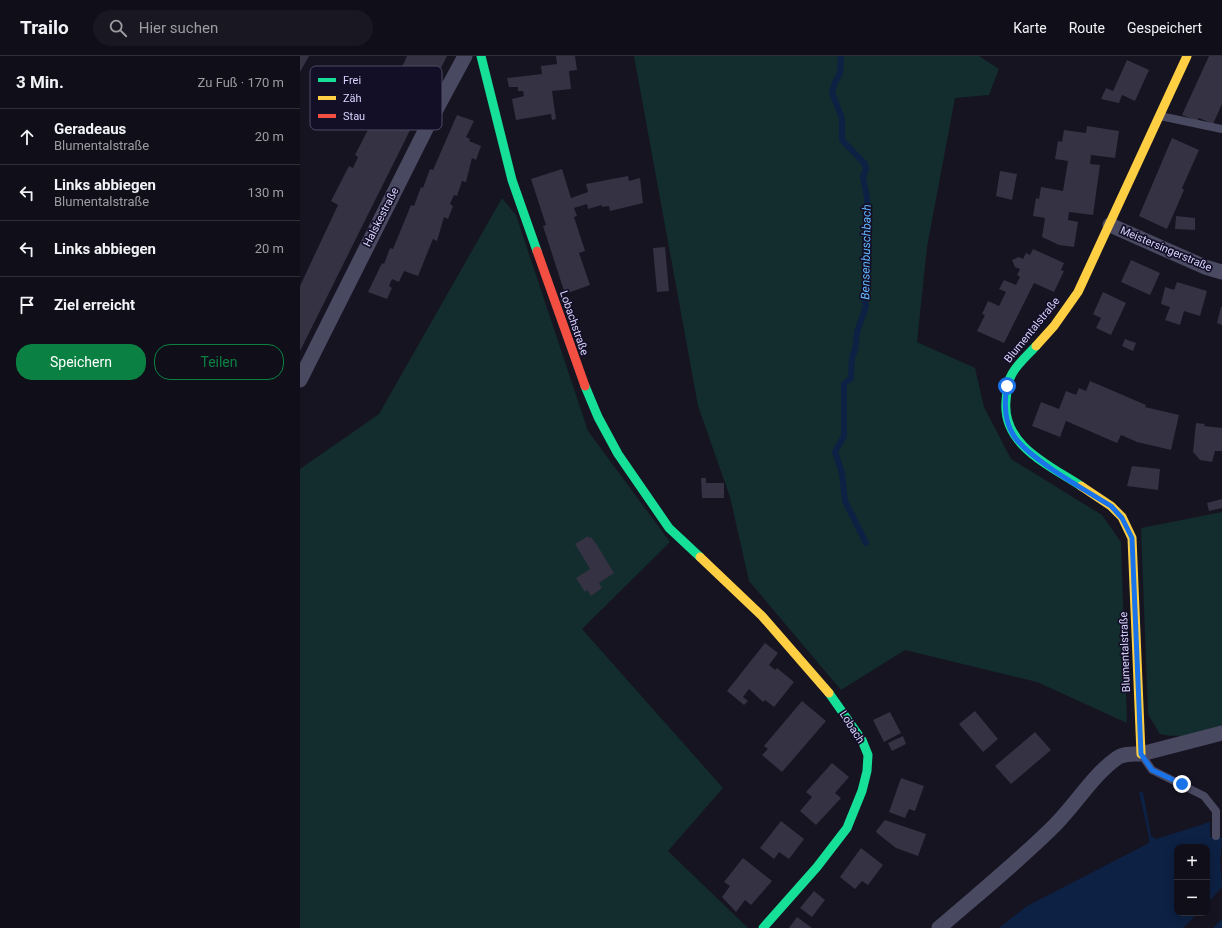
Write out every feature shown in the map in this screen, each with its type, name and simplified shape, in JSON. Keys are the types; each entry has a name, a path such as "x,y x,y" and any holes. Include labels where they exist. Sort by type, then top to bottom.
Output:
{"street":[{"name":"Halskestraße","path":"442,98 465,56"},
{"name":"Lobachstraße","path":"481,56 512,180 578,370 598,417 618,454 669,528 709,566"},
{"name":"Blumentalstraße","path":"1141,754 1132,538 1122,518 1111,506 1026,450 1014,436 1005,412 1006,392 1012,373 1054,326 1078,292 1187,56"},
{"name":"Halskestraße","path":"300,380 425,130"},
{"name":"Meistersingerstraße","path":"1110,225 1222,272"},
{"name":"Lobach","path":"709,566 762,616 828,691 862,740 868,755 867,771 862,791 848,828 818,867 762,928"},
{"path":"939,928 1012,865 1050,829 1096,778 1118,758 1127,754 1141,754 1222,733"}],"lane":[{"path":"1159,116 1222,129"},
{"path":"1141,754 1152,770 1204,796 1216,811 1216,836"}],"green space":[{"path":"634,56 979,56 999,69 989,95 955,98 927,247 917,342 975,368 984,407 1011,459 1102,515 1121,542 1127,723 1037,682 905,650 841,690 749,581 730,497 698,406"},
{"path":"502,198 516,215 588,431 670,542 582,629 723,788 668,851 748,928 300,928 300,469 379,414"},
{"path":"1222,512 1222,727 1183,736 1160,734 1148,714 1141,528"}],"water":[{"path":"1139,792 1143,792 1151,836 1156,839 1210,822 1210,837 1222,838 1220,862 1222,887 1210,901 1210,844 1174,844 1174,916 1195,916 1183,928 999,928 1027,906 1149,843"}],"building":[{"path":"300,56 309,56 300,72"},
{"path":"407,56 447,56 442,66 402,66"},
{"path":"556,56 575,56 577,70 569,71 571,89 552,91 556,119 552,120 551,114 516,120 512,99 524,96 523,91 518,91 518,87 509,87 507,78 542,74 541,66 557,64"},
{"path":"1209,56 1222,56 1222,104 1213,124 1199,118 1197,121 1182,115"},
{"path":"1127,60 1149,70 1135,101 1122,95 1119,103 1101,99 1106,88 1113,91"},
{"path":"457,115 474,121 466,137 470,139 469,141 481,146 476,160 472,158 466,182 462,181 457,196 454,195 450,204 453,206 448,219 444,217 437,241 433,239 418,276 404,271 399,282 392,279 389,286 392,288 387,299 368,292 382,263 384,264 390,248 393,249 411,205 414,206 430,169 433,170"},
{"path":"1087,126 1119,131 1115,158 1091,155 1090,164 1100,165 1093,215 1069,212 1068,220 1078,222 1074,247 1059,245 1042,237 1045,218 1033,216 1036,198 1039,199 1041,187 1063,191 1068,161 1055,159 1058,141 1062,142 1064,130 1086,133"},
{"path":"368,130 410,130 300,351 300,286 338,205 331,201 349,166 353,168 358,157 355,155"},
{"path":"1172,138 1199,150 1182,188 1184,190 1167,229 1139,216"},
{"path":"562,169 571,198 588,192 586,184 628,176 629,181 640,178 643,203 610,211 609,206 602,207 602,205 588,209 587,204 574,208 577,216 574,217 585,251 579,253 590,285 565,294 543,226 546,225 531,179"},
{"path":"1000,171 1017,174 1012,200 996,196"},
{"path":"1176,216 1195,218 1195,230 1175,229"},
{"path":"665,247 669,291 657,292 653,248"},
{"path":"1033,249 1064,263 1061,270 1064,271 1054,292 1034,283 1004,343 977,331 985,315 982,314 988,301 999,306 1006,292 999,289 1004,280 1016,285 1020,277 1017,275 1020,269 1015,267 1012,260 1019,257 1023,259 1026,253 1030,255"},
{"path":"1131,260 1160,273 1150,295 1121,282"},
{"path":"1177,282 1207,291 1200,316 1184,311 1180,325 1165,320 1170,307 1161,304 1165,287 1174,290"},
{"path":"1103,292 1126,303 1111,335 1096,328 1101,318 1093,314"},
{"path":"1222,307 1222,325 1217,323"},
{"path":"1125,339 1136,343 1133,351 1122,346"},
{"path":"1090,381 1146,405 1145,407 1179,415 1171,450 1137,442 1121,435 1117,443 1066,421 1060,437 1032,426 1041,402 1059,409 1066,391 1076,395 1079,388 1086,391"},
{"path":"1196,423 1205,424 1204,426 1222,428 1222,451 1215,451 1212,462 1200,460 1193,452"},
{"path":"1132,466 1160,469 1158,490 1127,486"},
{"path":"701,478 706,478 706,483 724,483 724,498 702,498"},
{"path":"1222,499 1222,508 1209,511 1207,503"},
{"path":"588,536 589,538 591,537 597,545 614,573 599,583 602,588 591,596 587,590 585,592 576,578 590,569 575,544"},
{"path":"765,643 778,653 769,665 775,670 777,668 794,682 774,707 765,700 763,702 749,689 743,697 748,701 744,705 727,691"},
{"path":"802,701 826,721 782,772 762,755 768,749 764,746"},
{"path":"975,711 998,739 983,752 959,724"},
{"path":"890,712 901,733 884,742 873,720"},
{"path":"1035,732 1051,750 1011,784 995,766"},
{"path":"903,736 906,744 892,751 888,743"},
{"path":"832,763 849,777 835,793 841,798 816,825 800,811 812,797 806,792"},
{"path":"901,778 924,786 915,811 909,809 905,818 889,812"},
{"path":"885,820 926,834 918,856 896,848 877,833 876,831"},
{"path":"781,821 804,839 789,859 779,852 774,859 760,848"},
{"path":"861,848 883,865 868,885 862,881 855,889 840,877"},
{"path":"743,858 772,881 751,905 745,900 736,912 722,897 730,886 724,882"},
{"path":"814,891 825,900 812,917 800,908"},
{"path":"797,917 812,928 789,928"}],"waterway":[{"name":"Bensenbuschbach","path":"841,56 840,73 835,82 832,93 842,118 842,140 865,164 866,170 863,176 867,198 867,274 864,300 866,306 857,332 855,350 852,357 851,378 844,384 844,436 835,452 842,473 845,501 866,543"},
{"name":"Lobach","path":"1217,928 1222,923"}],"traffic: fast":[{"path":"481,56 512,180 537,251"},
{"path":"1036,346 1014,370 1010,377 1006,401 1007,416 1012,430 1020,442 1030,452 1081,486"},
{"path":"585,386 598,417 618,454 669,528 700,557"},
{"path":"763,928 817,867 847,828 862,791 867,771 868,755 862,740 829,693"}],"traffic: slow":[{"path":"1036,346 1054,326 1078,292 1187,56"},
{"path":"1081,486 1111,506 1122,517 1132,538 1141,754"},
{"path":"700,557 762,616 829,693"}],"traffic: jam":[{"path":"537,251 585,386"}],"route":[{"path":"1007,386 1005,412 1014,436 1026,450 1072,482 1111,506 1122,518 1132,538 1138,652 1141,754 1152,770 1182,784"}]}
